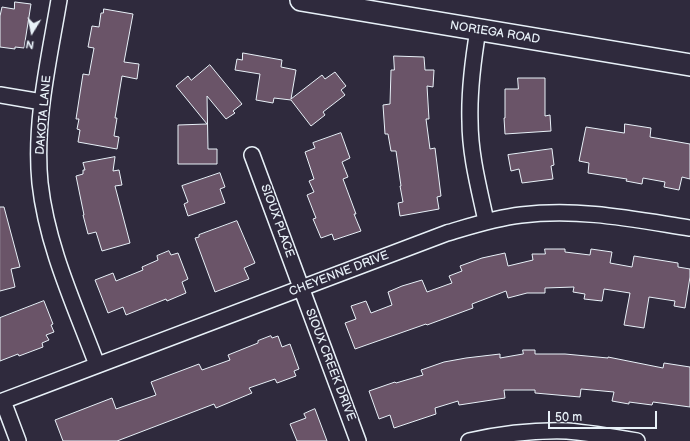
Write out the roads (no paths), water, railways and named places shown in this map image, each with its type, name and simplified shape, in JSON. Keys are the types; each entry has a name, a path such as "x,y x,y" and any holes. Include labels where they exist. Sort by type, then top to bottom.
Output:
{"street":[{"name":"DAKOTA LANE","path":"59,0 42,102 39,142 40,182 54,251 97,365"},
{"name":"NORIEGA ROAD","path":"301,0 690,65"},
{"path":"478,30 470,89 470,123 473,156 486,221"},
{"path":"0,95 42,102"},
{"name":"SIOUX PLACE","path":"252,154 301,288"},
{"name":"CHEYENNE DRIVE","path":"1,401 447,233 486,221 539,213 586,213 690,228"},
{"name":"SIOUX CREEK DRIVE","path":"301,288 358,441"},
{"path":"1,401 18,441"},
{"path":"469,441 497,435 530,436 567,431 637,441"}]}
